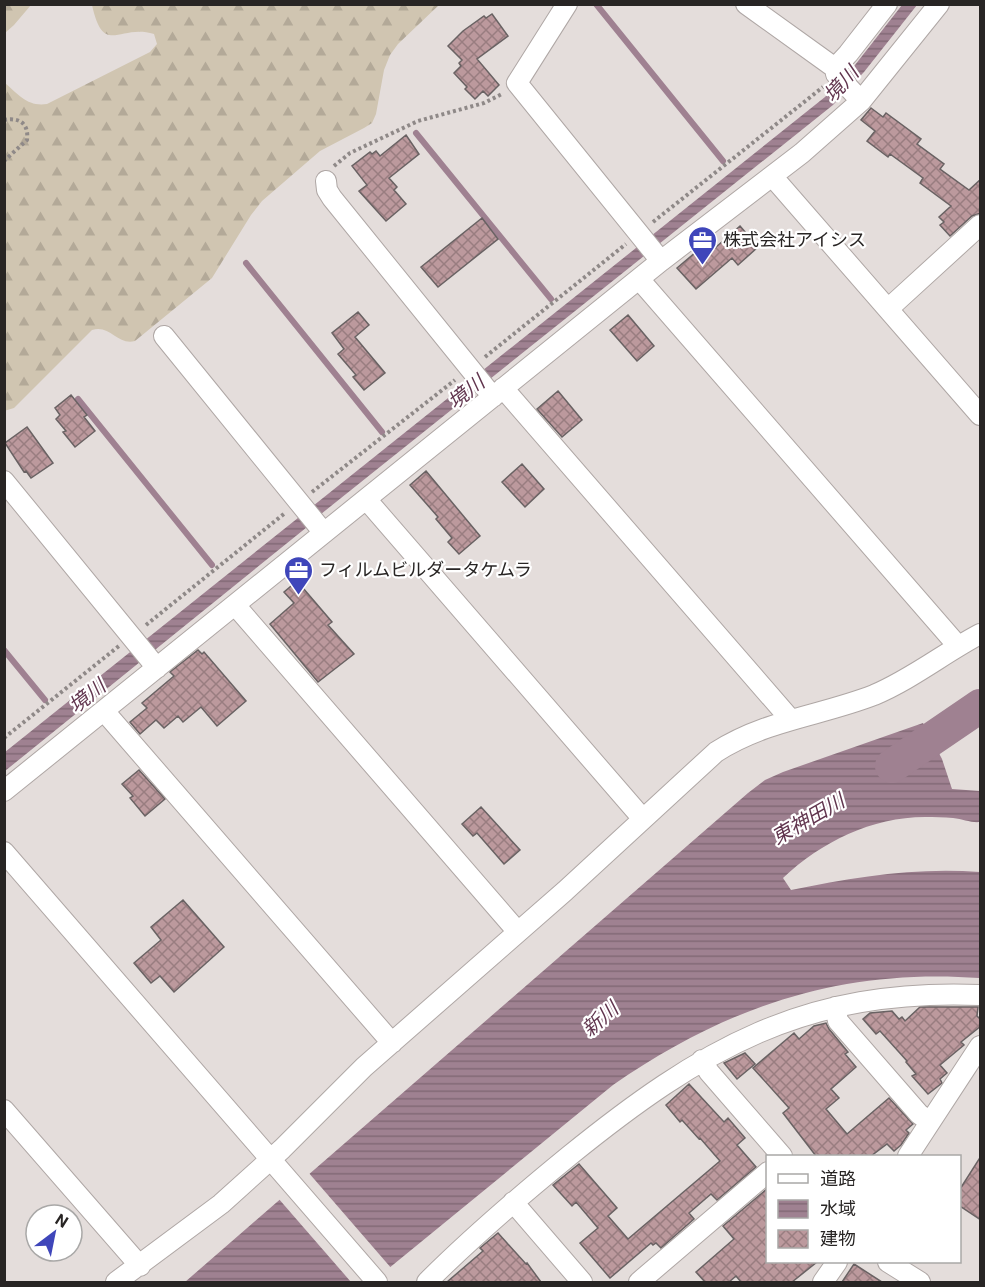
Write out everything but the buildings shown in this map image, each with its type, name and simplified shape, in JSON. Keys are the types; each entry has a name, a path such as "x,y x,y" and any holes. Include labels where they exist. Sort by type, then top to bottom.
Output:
{"street":[{"path":"567,4 517,83 658,257"},
{"path":"746,4 836,73 857,97"},
{"path":"836,73 887,4"},
{"path":"4,790 104,711 153,664 235,605 320,529 366,499 494,391 639,279 658,257 802,153 857,97 939,4"},
{"path":"772,176 981,416"},
{"path":"326,181 327,190 332,198 471,370 494,391 791,720"},
{"path":"888,309 981,225"},
{"path":"639,279 958,646"},
{"path":"164,336 320,529"},
{"path":"4,481 153,664"},
{"path":"366,499 643,819"},
{"path":"235,605 518,932"},
{"path":"116,1282 276,1166 364,1067 518,932 716,752 745,735 872,695 899,684 981,634"},
{"path":"104,711 392,1043"},
{"path":"4,852 377,1282"},
{"path":"427,1282 462,1246 513,1202 630,1108 668,1081 724,1048 774,1025 858,1002 920,994 981,995"},
{"path":"835,1007 838,1021 919,1114 930,1122"},
{"path":"909,1155 981,1046"},
{"path":"702,1060 709,1072 781,1155"},
{"path":"4,1110 140,1266"},
{"path":"639,1282 766,1174"},
{"path":"513,1202 582,1282"},
{"path":"823,1282 836,1263"},
{"path":"890,1263 920,1282"}],"path":[{"path":"4,738 133,639 640,235 817,93 836,73"},
{"path":"326,181 332,170 350,153 418,122 484,103 505,93 517,83"},
{"path":"4,120 18,120 25,125 28,132 27,140 4,161"}],"green space":[{"path":"4,5 31,5 5,33"},
{"path":"92,5 439,5 398,44 390,55 384,70 376,114 372,123 320,151 262,201 212,278 135,341 124,341 104,330 92,330 14,408 4,411 5,83 29,102 47,104 150,52 157,44 154,34 131,32 108,35 97,21"}],"water":[{"name":"境川","path":"902,5 917,5 864,72 833,105 316,518 5,771 5,752 825,97 855,65"},
{"name":"新川","path":"923,723 942,759 952,789 980,791 980,822 925,817 886,821 848,834 831,843 814,853 783,878 791,890 885,874 932,871 980,872 980,978 929,976 880,979 833,987 787,998 743,1014 699,1034 656,1057 613,1085 372,1282 185,1282 765,780"}],"pier":[{"path":"308,1172 392,1269 377,1282 351,1282 278,1198"}],"waterway":[{"path":"596,4 723,161"},
{"path":"416,133 551,299"},
{"path":"246,263 382,432"},
{"path":"78,399 212,565"},
{"path":"4,650 45,700"},
{"name":"東神田川","path":"892,766 980,706"}],"place":[{"name":"株式会社アイシス","path":"702,266"},
{"name":"フィルムビルダータケムラ","path":"298,596"}]}
